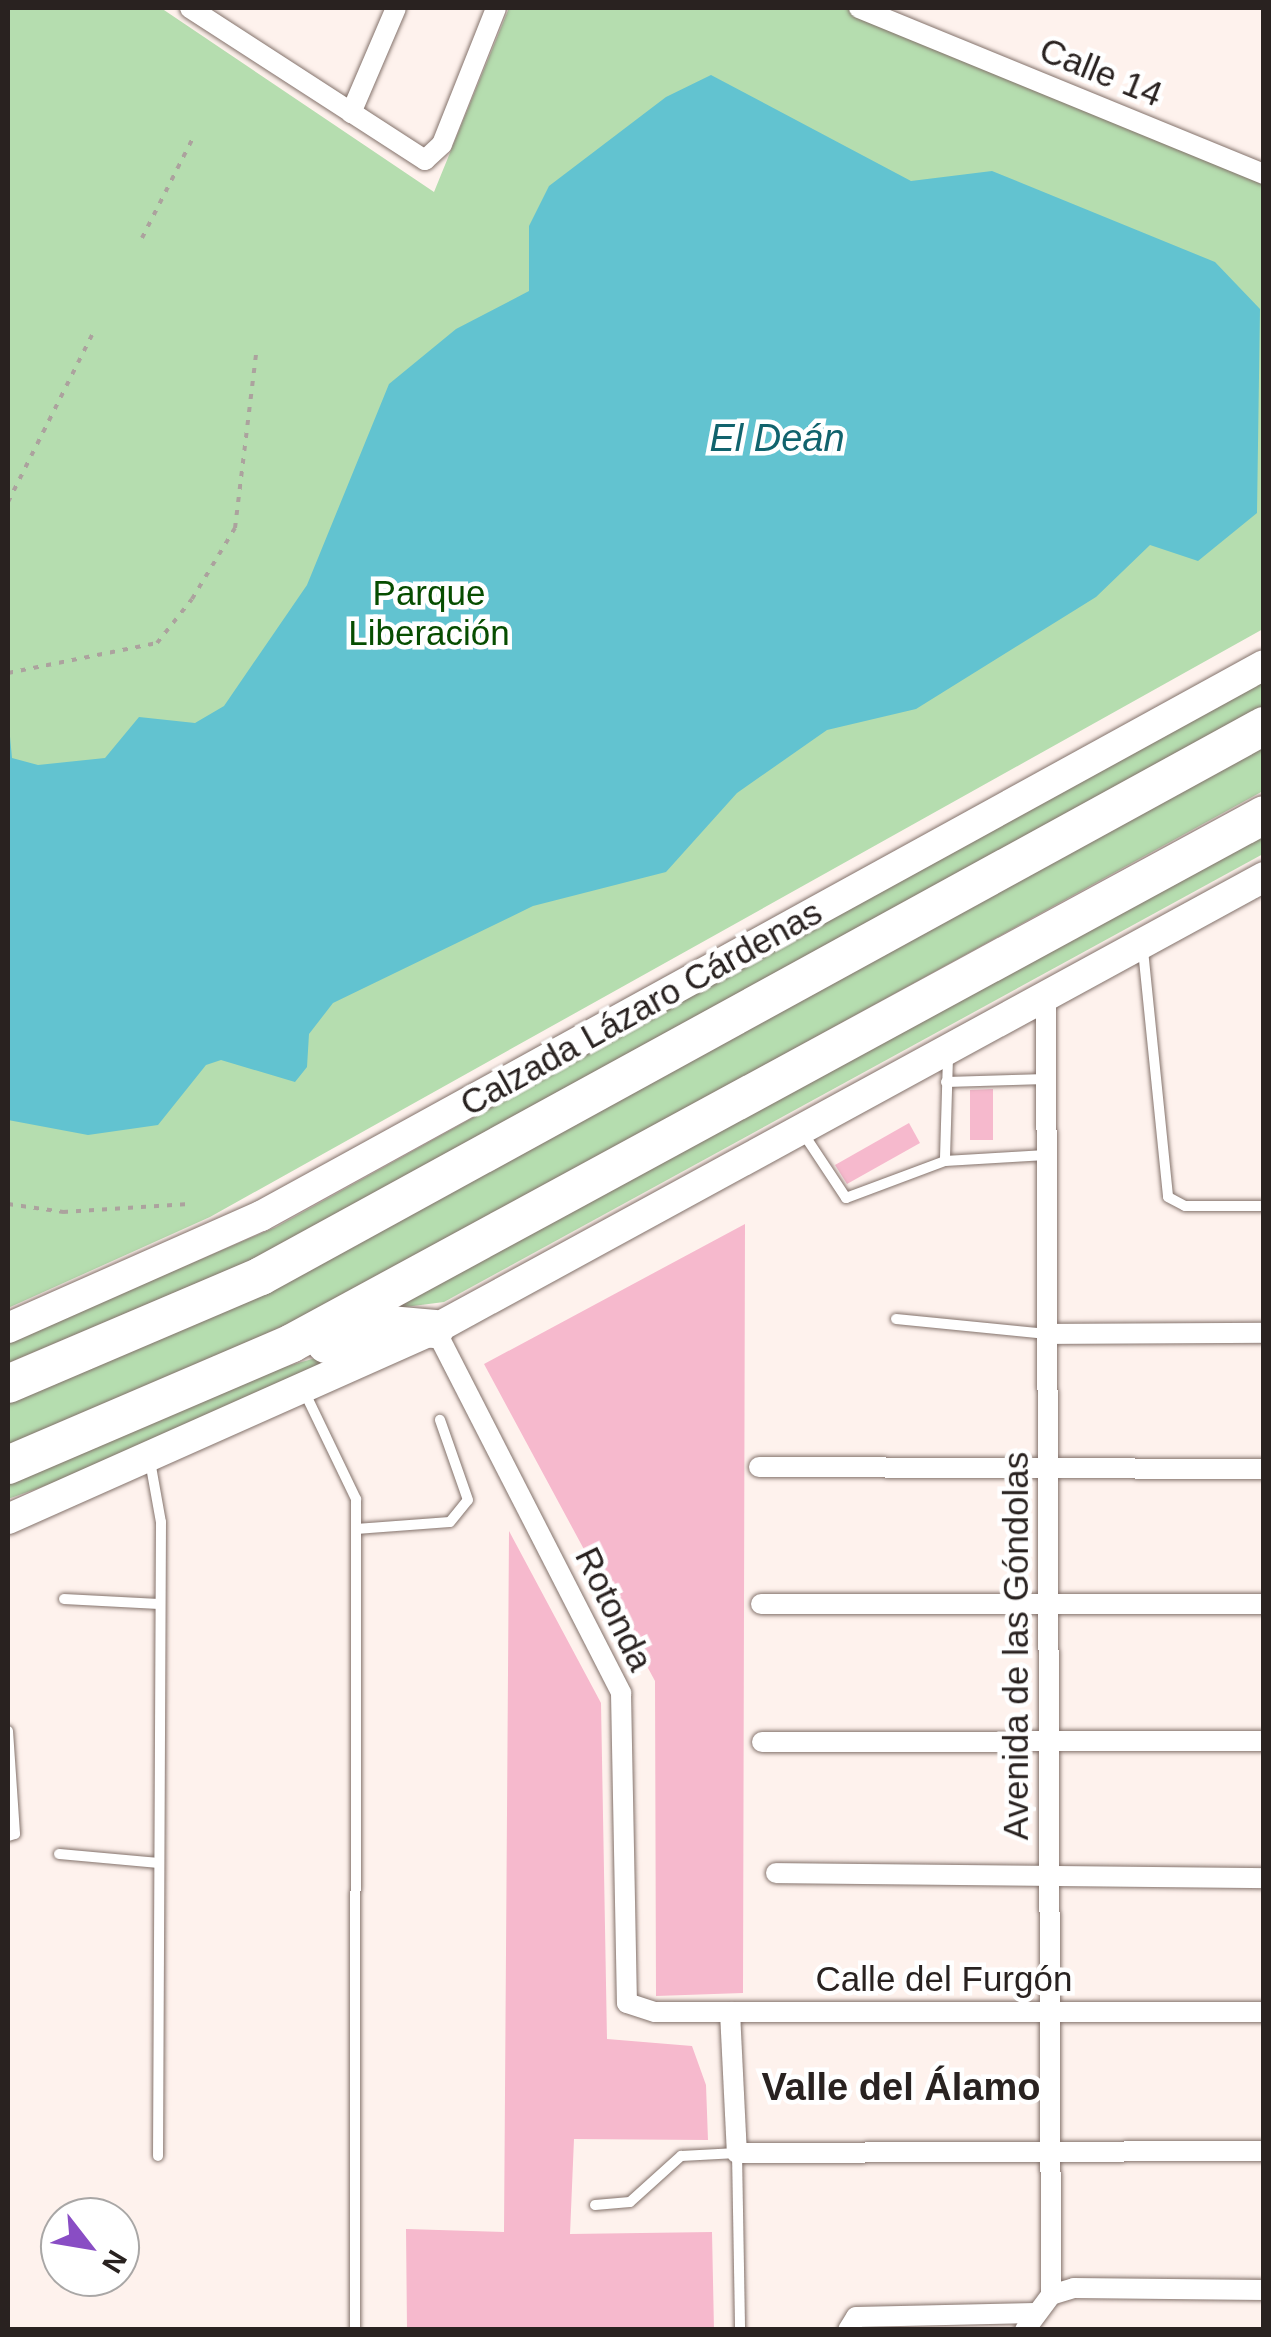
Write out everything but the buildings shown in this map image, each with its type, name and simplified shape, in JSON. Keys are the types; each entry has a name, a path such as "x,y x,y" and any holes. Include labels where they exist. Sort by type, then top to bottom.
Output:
{"highway":[{"name":"Calzada Lázaro Cárdenas","path":"8,1384 261,1276 1264,726"},
{"path":"8,1465 218,1376 472,1248 1264,816"},
{"path":"218,1376 389,1325 435,1329"}],"main road":[{"name":"Calzada Lázaro Cárdenas","path":"8,1328 261,1216 1264,665"},
{"path":"8,1519 150,1460 435,1329 801,1131 948,1066 1046,997 1264,877"}],"street":[{"path":"190,8 418,158 433,158 496,8"},
{"path":"220,30 229,8"},
{"path":"351,113 396,8"},
{"name":"Calle 14","path":"859,8 1264,174"},
{"name":"Avenida de las Góndolas","path":"1046,997 1051,2295"},
{"name":"Rotonda","path":"435,1329 622,1694 627,2003"},
{"path":"1047,1334 1264,1333"},
{"path":"759,1468 1264,1469"},
{"path":"761,1604 1264,1604"},
{"path":"762,1742 1264,1741"},
{"path":"776,1873 1050,1879 1264,1878"},
{"name":"Calle del Furgón","path":"627,2003 730,2012 1264,2012"},
{"path":"730,2012 737,2153 1264,2151"},
{"path":"848,2326 1030,2321 1051,2295 1264,2290"}],"lane":[{"path":"1142,944 1168,1197 1185,1206 1264,1206"},
{"path":"945,1161 948,1066 1046,1078"},
{"path":"801,1131 846,1198 945,1161 1046,1155"},
{"path":"896,1319 1047,1334"},
{"path":"304,1390 356,1499 355,2330"},
{"path":"356,1529 450,1522 468,1500 440,1420"},
{"path":"150,1460 161,1522 158,2156"},
{"path":"64,1599 158,1604"},
{"path":"8,1730 15,1834 8,1836"},
{"path":"59,1854 158,1864"},
{"path":"594,2205 630,2202 681,2156 737,2153 740,2330"}],"path":[{"path":"142,238 193,138"},
{"path":"8,502 92,335"},
{"path":"8,672 157,642 192,599 235,528 256,354"},
{"path":"8,1204 62,1212 189,1204"}],"green space":[{"name":"Parque Liberación","path":"8,8 161,8 434,192 509,8 851,8 1263,179 1263,629 210,1217 8,1308"},
{"path":"1263,679 1263,706 287,1245 8,1363 8,1342 276,1227"},
{"path":"1263,740 1263,791 323,1308 8,1449 8,1398"},
{"path":"1263,824 1263,854 444,1302 374,1311"},
{"path":"378,1340 81,1473 8,1499 8,1477 232,1382"}],"water":[{"name":"El Deán","path":"711,75 911,181 992,171 1215,262 1260,309 1257,513 1198,561 1150,545 1096,597 916,709 827,730 737,793 666,872 533,906 333,1003 309,1034 307,1067 295,1082 221,1060 206,1065 158,1125 88,1135 8,1120 8,715 12,758 38,765 105,758 139,717 195,723 224,706 307,585 389,384 456,329 529,291 529,226 549,186 666,97"}],"district":[{"name":"Valle del Álamo","path":"901,2088"}]}
